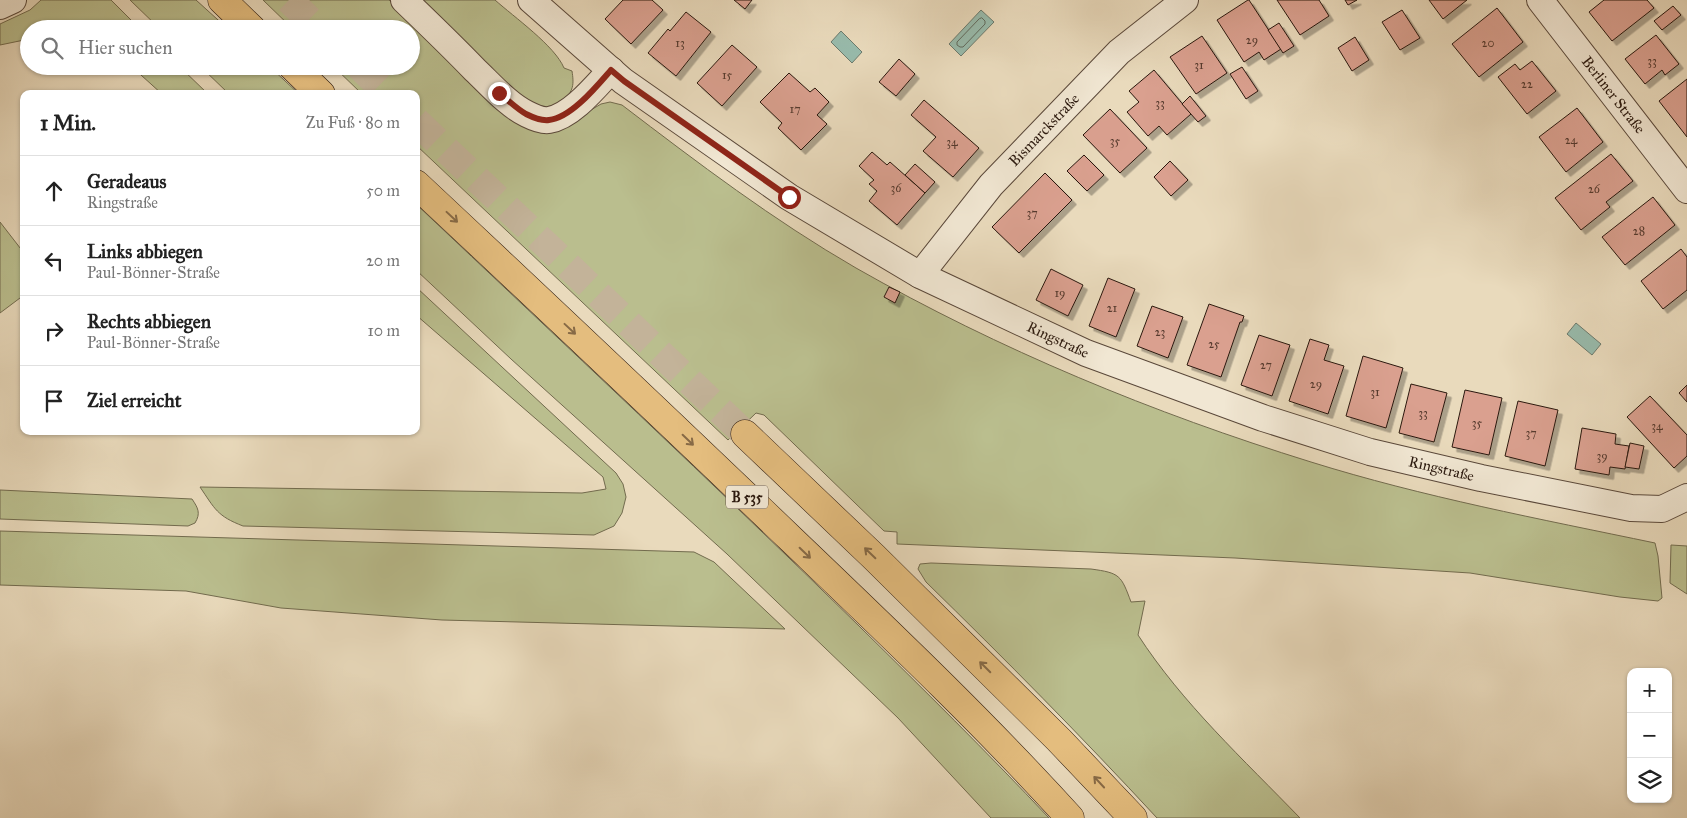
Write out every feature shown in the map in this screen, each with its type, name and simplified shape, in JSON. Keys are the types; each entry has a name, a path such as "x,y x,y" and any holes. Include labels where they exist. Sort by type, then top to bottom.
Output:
{"highway":[{"path":"222,0 243,20"},
{"path":"301,75 317,90"},
{"name":"B 535","path":"420,188 689,441 908,651 1025,768 1070,818"},
{"name":"B 535","path":"745,434 874,557 1058,740 1133,818"}],"street":[{"path":"0,6 12,0"},
{"path":"404,0 499,93 526,114 537,118 549,120 573,108 611,70"},
{"name":"Ringstraße","path":"531,0 624,81 789,197 920,275 1086,353 1281,424 1370,452 1481,478 1631,508 1662,509 1687,497"},
{"name":"Berliner Straße","path":"1540,0 1687,190"},
{"name":"Bismarckstraße","path":"920,275 991,185 1112,58 1182,1"}],"green space":[{"path":"41,0 111,0 131,20 20,20 20,41 0,45 0,24 30,10"},
{"path":"130,0 196,0 218,20 151,20"},
{"path":"263,0 389,0 409,20 284,20"},
{"path":"422,0 495,0 543,41 559,59 564,68 572,71 573,84 571,91 555,105 544,107 533,103 500,77"},
{"path":"420,30 496,105 584,114 601,104 610,102 622,105 736,190 825,250 910,298 966,326 1136,401 1194,423 1311,462 1439,497 1655,543 1662,598 1658,601 1620,597 1470,573 1235,558 897,544 897,532 884,531 764,415 756,413 728,440 420,149 420,90 358,90 342,75 420,75"},
{"path":"141,75 188,75 204,90 158,90"},
{"path":"209,75 279,75 295,90 225,90"},
{"path":"420,208 859,626 1049,818 991,818 898,718 727,554 511,359 420,274"},
{"path":"0,222 20,248 20,298 0,313"},
{"path":"420,291 616,473 623,484 626,497 622,513 614,526 594,535 243,526 227,519 217,511 200,487 582,493 606,489 603,477 420,318"},
{"path":"0,490 192,499 197,508 198,516 195,523 188,526 0,519"},
{"path":"0,531 694,552 714,562 785,629 442,620 281,608 186,591 0,585"},
{"path":"1671,545 1687,546 1687,594 1670,583"},
{"path":"920,564 1091,569 1114,574 1122,581 1131,602 1145,601 1138,635 1155,660 1215,730 1300,818 1157,818 1043,699 926,582 918,569"}],"water":[{"path":"981,10 994,22 961,56 949,44"},
{"path":"841,31 862,52 852,63 831,42"},
{"path":"1576,323 1601,344 1592,355 1567,334"}],"building":[{"path":"623,0 652,0 663,10 631,44 605,19"},
{"path":"734,0 752,0 745,9"},
{"path":"1248,0 1281,49 1264,60 1259,52 1244,62 1217,20"},
{"path":"1277,0 1319,0 1329,16 1300,35"},
{"path":"1345,0 1357,0 1348,5"},
{"path":"1429,0 1467,0 1443,19"},
{"path":"1604,0 1647,0 1654,8 1612,41 1589,12"},
{"path":"1673,6 1681,15 1662,30 1654,21"},
{"path":"1497,8 1523,42 1479,77 1452,44"},
{"path":"1402,10 1420,38 1400,50 1382,22"},
{"path":"686,12 711,32 676,76 648,53 668,29 670,31"},
{"path":"1279,23 1294,46 1283,53 1268,30"},
{"path":"1656,35 1679,64 1665,75 1662,70 1645,84 1625,59"},
{"path":"1202,36 1227,73 1196,94 1170,57"},
{"path":"1355,37 1369,60 1352,71 1338,48"},
{"path":"732,45 757,67 722,106 697,83"},
{"path":"899,59 915,74 896,96 879,82"},
{"path":"1532,61 1556,91 1527,114 1498,77 1515,64 1520,70"},
{"path":"1242,67 1258,91 1246,99 1230,74"},
{"path":"1154,70 1191,114 1167,135 1159,126 1148,136 1127,112 1139,102 1129,91"},
{"path":"789,73 810,92 815,88 829,102 817,115 827,124 801,150 778,128 782,123 760,102"},
{"path":"1687,79 1687,137 1659,101"},
{"path":"1190,96 1206,116 1198,122 1182,104"},
{"path":"924,100 979,148 953,177 923,151 936,137 911,115"},
{"path":"1577,108 1603,142 1566,172 1539,137"},
{"path":"1110,109 1147,148 1120,173 1083,135"},
{"path":"872,152 887,165 890,162 925,193 897,225 869,201 877,191 869,184 874,180 859,166"},
{"path":"1611,154 1633,181 1606,202 1610,207 1581,230 1555,198"},
{"path":"1084,155 1104,175 1087,191 1067,171"},
{"path":"1170,161 1188,180 1171,196 1154,177"},
{"path":"915,164 935,182 925,193 905,175"},
{"path":"1045,173 1072,200 1019,253 992,227"},
{"path":"1653,197 1675,225 1625,265 1602,237"},
{"path":"1681,249 1687,257 1687,290 1663,309 1641,281"},
{"path":"1051,269 1083,285 1068,316 1036,300"},
{"path":"1108,278 1135,289 1116,337 1089,326"},
{"path":"889,287 900,292 895,303 884,297"},
{"path":"1209,304 1244,316 1242,322 1240,322 1221,377 1187,365"},
{"path":"1152,306 1183,317 1168,358 1137,346"},
{"path":"1259,335 1290,345 1272,396 1241,385"},
{"path":"1310,339 1329,345 1324,360 1344,366 1328,414 1289,401"},
{"path":"1363,356 1403,368 1386,428 1346,416"},
{"path":"1411,384 1447,393 1434,442 1399,433"},
{"path":"1687,385 1687,402 1679,393"},
{"path":"1465,390 1502,398 1489,455 1452,447"},
{"path":"1650,396 1687,435 1687,456 1674,468 1627,417"},
{"path":"1518,401 1558,410 1545,466 1505,456"},
{"path":"1582,428 1616,434 1615,444 1629,446 1625,469 1610,467 1609,475 1575,469"},
{"path":"1630,443 1644,446 1639,469 1625,467"}],"tunnel":[{"path":"289,0 310,20"},
{"path":"368,75 384,90"},
{"path":"420,125 745,434"}],"route":[{"path":"499,93 526,114 549,120 573,108 611,70 789,197"}]}
